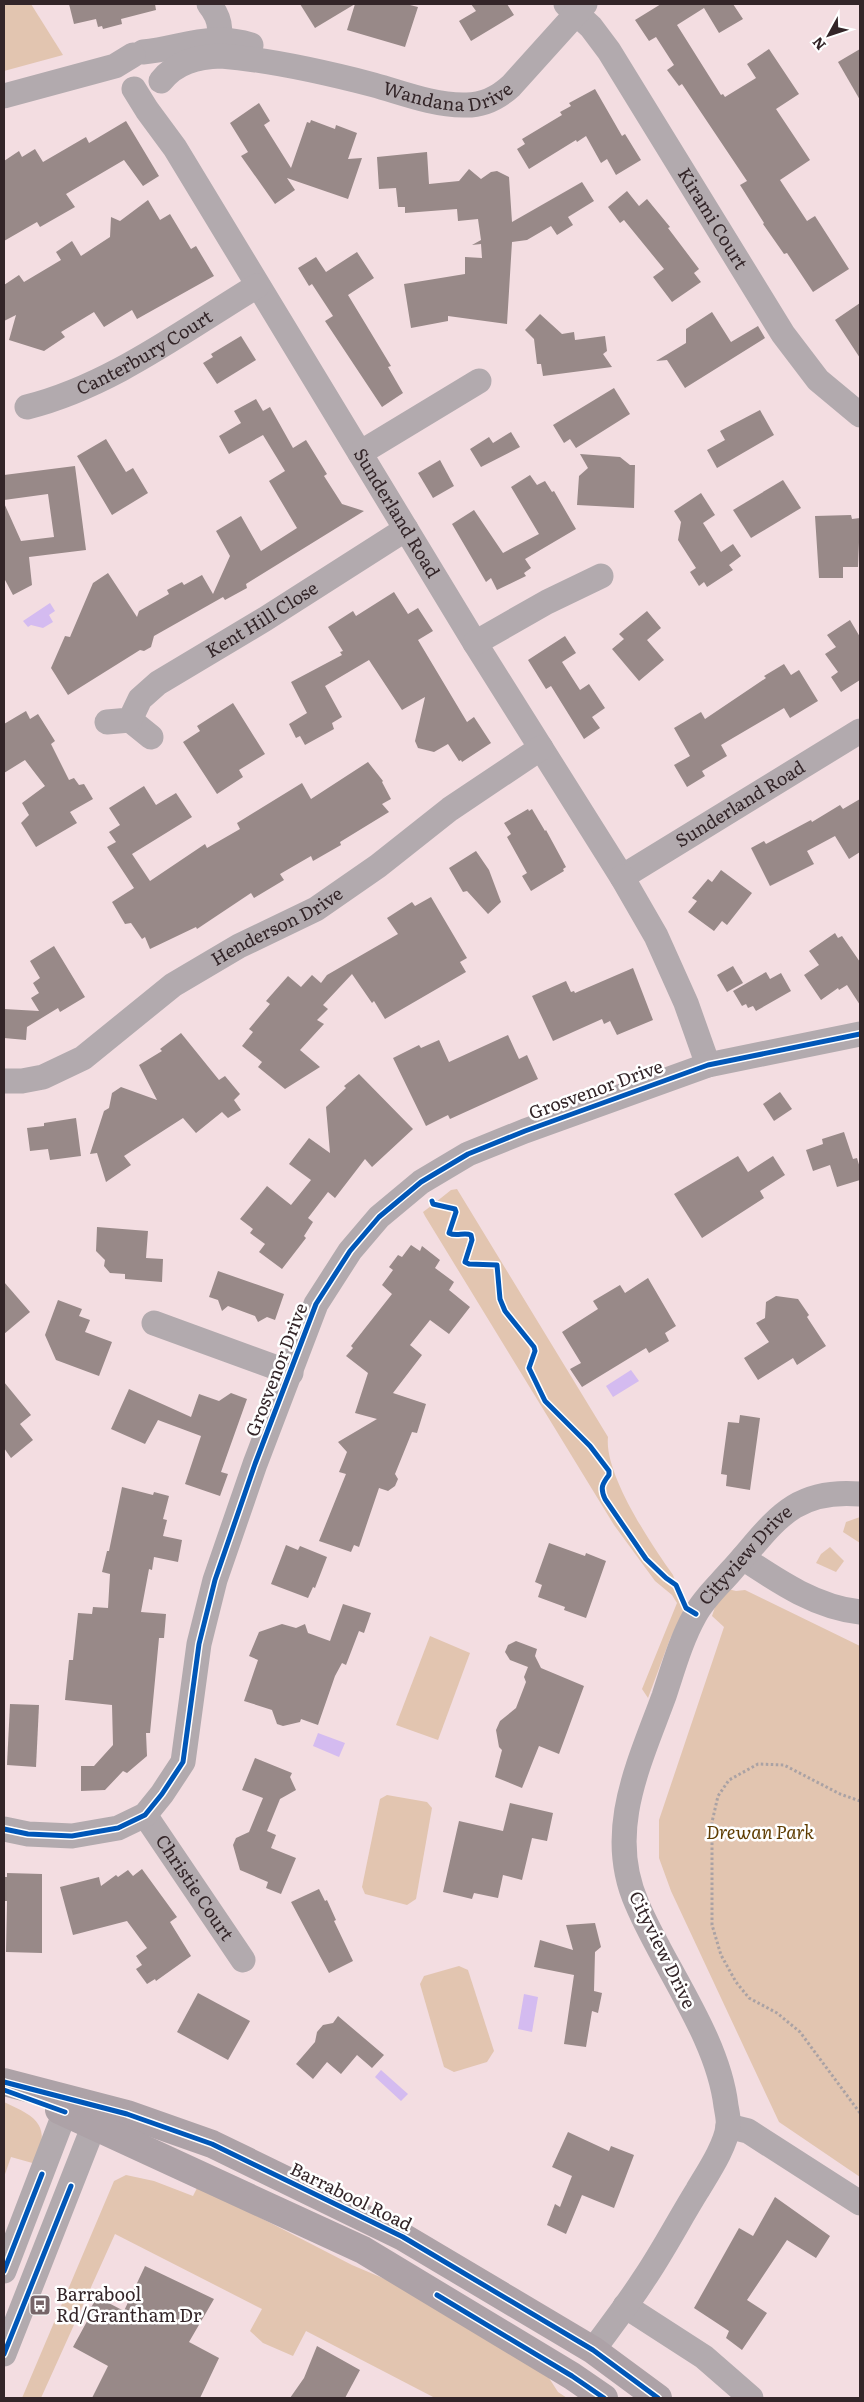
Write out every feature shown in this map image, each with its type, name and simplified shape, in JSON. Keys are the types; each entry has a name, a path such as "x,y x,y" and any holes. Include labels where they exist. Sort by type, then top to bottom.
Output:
{"main road":[{"name":"Barrabool Road","path":"4,2082 81,2113 363,2250 572,2376 604,2398"},
{"name":"Barrabool Road","path":"4,2090 81,2113 127,2114 212,2144 229,2152 403,2237 592,2350 658,2398"},
{"path":"572,2376 592,2350"}],"street":[{"path":"197,4 212,45"},
{"path":"209,4 216,14 212,45"},
{"name":"Wandana Drive","path":"4,96 115,66 138,54 212,45 250,45 333,75 441,103 463,106 481,103 498,96 511,86 576,7"},
{"name":"Kirami Court","path":"576,7 609,51 782,334 818,380 860,415"},
{"name":"Wandana Drive","path":"146,85 212,45"},
{"path":"4,108 26,105 98,86 114,84 146,85 163,73 160,62 154,55 138,54 126,63 124,74 146,85"},
{"name":"Sunderland Road","path":"146,85 158,102 175,148 257,286 475,643 622,877 656,936 686,1003 708,1066"},
{"name":"Canterbury Court","path":"27,407 80,391 137,359 257,286"},
{"path":"360,453 479,381"},
{"name":"Kent Hill Close","path":"151,737 119,721 158,683 406,529"},
{"path":"475,643 547,602 601,576"},
{"name":"Sunderland Road","path":"622,877 860,731"},
{"name":"Henderson Drive","path":"4,1081 22,1081 43,1076 82,1058 173,985 239,946 316,909 378,866 450,809 541,748"},
{"name":"Grosvenor Drive","path":"4,1829 28,1834 72,1836 118,1828 145,1815 184,1762 199,1644 215,1580 255,1464 316,1304 350,1251 379,1217 421,1182 468,1154 525,1131 708,1066 860,1034"},
{"path":"154,1323 291,1373"},
{"name":"Cityview Drive","path":"592,2350 645,2278 708,2172 728,2126 724,2090 716,2061 636,1904 626,1868 623,1830 635,1774 696,1614 774,1520 796,1504 817,1496 845,1492 860,1494"},
{"path":"744,1558 784,1585 811,1598 860,1612"},
{"name":"Christie Court","path":"145,1815 244,1960"},
{"path":"4,2271 81,2113"},
{"path":"4,2354 81,2113"},
{"path":"728,2126 748,2130 860,2203"},
{"path":"625,2306 704,2358 751,2398"}],"path":[{"path":"860,1801 840,1794 784,1765 758,1764 729,1780 718,1796 712,1822 712,1925 722,1955 736,1982 749,1998 777,2013 800,2032 860,2113"}],"green space":[{"path":"4,4 31,4 63,55 4,71"},
{"path":"457,1189 608,1437 613,1470 621,1489 675,1581 645,1552 628,1530 606,1495 604,1486 612,1474 606,1461 554,1408 543,1395 535,1381 532,1367 537,1349 513,1319 506,1306 502,1294 499,1263 468,1260 476,1238 471,1231 454,1231 451,1227 458,1207 436,1202 451,1190"},
{"path":"431,1206 452,1210 446,1228 447,1235 451,1237 469,1236 462,1259 465,1266 495,1269 500,1303 508,1319 529,1346 530,1352 526,1365 537,1391 551,1410 586,1446 605,1471 606,1474 599,1488 601,1498 643,1559 662,1580 677,1591 685,1610 670,1639 648,1698 642,1689 677,1603 672,1595 655,1581 614,1525 425,1216 423,1212"},
{"path":"860,1517 860,1543 843,1532 846,1522"},
{"path":"830,1547 844,1561 836,1572 816,1563 821,1554"},
{"name":"Drewan Park","path":"728,1589 736,1591 745,1590 860,1646 860,2177 779,2122 671,1891 659,1858 659,1820 724,1627 712,1616 717,1601"},
{"path":"430,1636 470,1653 438,1740 396,1725"},
{"path":"387,1795 427,1802 432,1808 416,1899 407,1905 365,1894 362,1887 380,1799"},
{"path":"459,1966 468,1970 494,2051 487,2062 454,2072 444,2067 420,1984 424,1976"},
{"path":"4,2102 33,2118 41,2131 42,2140 36,2164 11,2157 4,2177"},
{"path":"126,2175 154,2181 193,2196 197,2188 257,2216 352,2265 413,2291 549,2378 558,2392 567,2398 435,2398 306,2331 293,2356 263,2343 250,2331 262,2309 115,2234 41,2398 22,2398 114,2181"}],"shaded area":[{"path":"50,603 55,611 49,615 53,622 43,628 31,625 28,627 23,621"},
{"path":"631,1370 639,1381 613,1397 606,1386"},
{"path":"318,1733 345,1743 339,1757 313,1746"},
{"path":"524,1994 538,1997 532,2032 518,2029"},
{"path":"381,2070 408,2094 401,2101 375,2077"}],"building":[{"path":"69,4 155,4 156,10 121,19 122,24 103,29 102,26 98,27 96,19 74,24"},
{"path":"300,4 355,4 315,28"},
{"path":"355,4 406,4 418,7 405,47 347,30"},
{"path":"471,4 507,4 514,15 471,41 459,21 476,11"},
{"path":"661,4 733,4 743,19 719,33 704,8 677,25 721,95 723,94 725,97 756,78 747,64 769,49 799,94 776,109 810,160 780,180 807,221 815,216 849,269 813,292 787,253 784,254 763,224 740,185 747,181 682,84 679,86 667,70 674,65 656,37 649,41 635,20"},
{"path":"860,49 860,100 838,62"},
{"path":"595,89 622,136 625,134 641,160 616,175 607,159 601,163 586,136 577,142 576,140 529,169 517,149 525,144 522,139 562,115 560,112 571,106 569,103"},
{"path":"259,103 270,121 264,125 291,168 307,122 310,123 311,120 335,129 336,125 357,133 348,159 362,158 348,199 287,178 295,190 275,204 241,156 248,152 230,123"},
{"path":"126,121 159,176 143,186 124,160 66,194 75,207 40,227 37,222 4,241 4,161 19,151 22,157 35,149 43,162 86,137 89,143"},
{"path":"427,152 429,184 459,181 469,169 481,179 491,172 497,171 509,177 512,222 582,182 594,201 568,217 573,225 557,235 551,226 527,240 512,242 507,324 448,316 448,321 411,328 404,284 465,274 465,257 482,258 481,244 472,245 481,240 478,219 458,221 457,209 405,213 405,207 398,207 396,188 379,189 377,157"},
{"path":"627,191 639,206 647,199 670,227 668,228 699,269 694,273 701,282 672,302 653,277 664,269 624,220 620,223 608,207"},
{"path":"148,200 160,220 170,214 191,249 196,246 214,276 137,319 132,310 104,327 94,312 61,332 65,337 44,351 9,340 16,315 4,321 4,285 19,275 24,282 61,260 56,252 72,241 81,256 110,237 111,217 120,221"},
{"path":"357,252 374,278 348,295 391,366 388,367 403,393 382,407 325,321 333,316 312,284 309,286 298,268 316,257 326,272"},
{"path":"860,303 860,358 835,320"},
{"path":"712,312 731,342 758,326 765,338 685,388 667,360 656,361 686,343 686,329"},
{"path":"540,314 562,334 574,332 575,340 605,336 607,351 603,354 612,367 543,376 541,364 537,364 534,339 525,330"},
{"path":"241,336 256,360 217,384 203,363 213,357 211,354"},
{"path":"614,388 630,414 576,448 570,439 564,443 553,425"},
{"path":"256,399 263,411 270,407 293,448 306,440 327,474 324,476 342,504 364,511 246,584 247,588 225,600 223,597 154,636 151,647 144,651 140,650 68,695 51,668 65,636 70,637 93,583 108,573 137,617 139,611 169,594 167,590 182,582 184,585 202,575 213,594 230,556 216,531 241,516 261,551 297,528 269,481 285,471 263,435 229,454 219,436 241,423 234,411"},
{"path":"760,410 774,435 717,468 707,450 725,440 720,431"},
{"path":"511,432 520,447 481,467 470,449 489,437 493,443"},
{"path":"106,439 126,472 133,468 148,493 112,515 77,456"},
{"path":"580,454 620,457 630,465 635,465 634,508 577,505 579,476 588,468"},
{"path":"440,460 454,486 433,498 418,473"},
{"path":"75,466 86,550 29,557 32,585 13,595 4,578 4,503 21,541 54,537 48,494 4,500 4,475"},
{"path":"530,475 537,485 545,481 552,492 554,491 576,529 525,559 531,568 524,573 526,576 497,590 491,578 486,582 452,524 474,510 503,553 539,534 511,487"},
{"path":"783,480 801,508 751,538 733,510"},
{"path":"701,493 715,515 703,523 721,552 733,544 741,556 729,565 733,570 707,587 704,582 699,586 690,572 696,568 678,540 681,522 674,511"},
{"path":"851,515 852,519 860,518 858,567 843,567 843,578 819,578 815,516"},
{"path":"394,592 408,614 418,608 433,631 418,640 467,722 474,717 491,743 462,762 461,760 459,761 448,744 434,752 418,748 415,741 425,697 402,710 369,660 325,686 342,717 332,723 334,729 305,745 300,736 296,738 289,724 307,713 291,682 342,655 340,652 343,651 328,627 353,611 356,616"},
{"path":"647,611 661,628 647,640 664,660 639,681 612,649 624,639 619,634"},
{"path":"850,620 860,637 860,680 841,692 831,677 838,672 825,654 836,647 827,635"},
{"path":"565,636 576,653 562,662 580,690 589,684 605,708 592,717 600,728 584,739 551,686 546,689 528,660"},
{"path":"784,664 791,675 799,670 818,701 790,718 784,708 721,745 727,756 702,771 705,776 687,787 674,765 690,756 674,728 701,712 705,719 766,678 764,676"},
{"path":"233,703 265,754 239,770 243,777 217,794 183,742 200,731 197,726"},
{"path":"26,711 30,719 38,714 55,741 51,744 69,780 74,778 79,785 84,784 93,799 70,812 77,823 36,847 21,823 29,815 22,803 45,786 25,760 4,773 4,724"},
{"path":"368,762 383,781 391,799 382,804 389,812 340,842 341,845 313,861 311,856 280,874 284,880 254,898 251,893 197,929 196,927 150,949 145,937 142,939 131,923 125,924 112,902 134,888 107,847 116,842 109,832 120,825 109,808 144,786 156,805 176,793 192,817 132,854 150,881 205,844 207,848 240,829 237,823 302,783 311,799"},
{"path":"860,799 860,852 849,859 835,836 807,851 814,864 770,886 751,848 764,841 766,844 811,820 812,822 840,805 843,809"},
{"path":"528,809 529,811 532,809 546,830 566,867 563,869 564,871 531,891 522,876 527,873 507,837 511,834 504,823"},
{"path":"476,851 489,870 501,902 488,914 467,891 463,892 449,868"},
{"path":"721,870 752,893 727,925 722,921 714,931 688,912 697,901 692,898 708,879 712,882"},
{"path":"431,897 467,958 460,962 466,972 385,1019 374,1001 372,1003 352,974 323,1005 328,1009 317,1020 324,1024 300,1050 320,1067 285,1089 258,1067 262,1062 242,1046 253,1032 249,1029 270,1004 266,1001 288,976 301,987 312,975 321,983 327,975 398,934 387,918 412,902 415,906"},
{"path":"835,933 838,938 842,936 860,962 860,1005 847,985 839,990 838,988 821,1000 804,975 819,965 809,951"},
{"path":"54,946 85,997 60,1012 58,1008 27,1027 26,1040 4,1038 4,1009 39,1011 31,998 39,993 33,983 40,978 30,961"},
{"path":"733,966 743,983 727,992 717,975"},
{"path":"633,968 653,1020 617,1035 610,1021 604,1024 602,1019 553,1041 532,996 566,981 571,992 574,991 575,993"},
{"path":"766,972 770,979 781,973 791,991 756,1011 753,1006 748,1008 746,1004 742,1006 733,991"},
{"path":"181,1033 219,1080 225,1076 240,1094 234,1100 241,1110 228,1118 222,1112 196,1133 183,1118 124,1156 131,1165 106,1182 97,1153 90,1154 104,1111 109,1108 112,1093 121,1087 157,1100 139,1065 162,1051 160,1049"},
{"path":"508,1035 519,1059 527,1055 538,1079 450,1119 448,1115 426,1126 393,1058 419,1045 421,1048 439,1040 449,1062"},
{"path":"359,1074 413,1129 372,1167 365,1159 335,1198 328,1192 308,1218 313,1222 304,1236 306,1238 282,1269 259,1252 265,1244 250,1233 253,1229 240,1219 267,1186 291,1205 311,1180 289,1164 309,1138 330,1153 326,1107 346,1088 344,1086"},
{"path":"780,1092 792,1109 774,1121 763,1104"},
{"path":"76,1118 81,1156 50,1160 48,1149 30,1151 27,1128"},
{"path":"844,1132 853,1159 857,1158 860,1168 860,1180 837,1187 830,1165 813,1171 806,1150 823,1144 822,1139"},
{"path":"738,1156 748,1172 773,1156 785,1175 760,1191 764,1198 702,1238 674,1194"},
{"path":"97,1227 148,1231 146,1258 163,1259 162,1282 125,1279 125,1274 110,1273 104,1266 105,1260 96,1251"},
{"path":"411,1245 420,1251 422,1246 440,1260 435,1268 454,1282 449,1290 470,1307 449,1334 430,1320 410,1345 422,1355 393,1393 426,1404 417,1433 412,1432 395,1474 398,1479 395,1486 388,1491 379,1488 359,1547 354,1545 351,1552 319,1541 346,1474 339,1472 347,1452 338,1442 377,1419 355,1413 368,1373 346,1356 353,1348 351,1346 392,1294 382,1285 393,1270 389,1267 398,1255 402,1257"},
{"path":"218,1271 284,1294 275,1320 267,1317 258,1322 255,1316 228,1306 222,1311 218,1300 209,1297"},
{"path":"648,1278 676,1326 665,1333 669,1341 649,1353 646,1348 582,1387 570,1369 581,1363 562,1332 598,1309 593,1301 620,1285 625,1293"},
{"path":"4,1282 30,1312 4,1334"},
{"path":"776,1296 798,1299 826,1346 797,1365 793,1358 758,1380 744,1358 769,1342 756,1323 765,1318 766,1302"},
{"path":"58,1300 82,1309 79,1316 90,1320 85,1332 112,1342 99,1376 56,1360 45,1335"},
{"path":"4,1382 31,1415 20,1424 33,1440 11,1458 4,1448"},
{"path":"129,1389 191,1417 199,1394 219,1401 231,1393 247,1399 221,1472 228,1474 220,1496 185,1484 201,1436 158,1420 145,1444 111,1429"},
{"path":"740,1415 760,1418 750,1490 726,1486 727,1475 721,1474 728,1422 739,1423"},
{"path":"122,1487 153,1495 154,1492 169,1496 163,1519 167,1520 163,1536 182,1540 178,1562 154,1557 152,1570 149,1569 141,1612 166,1614 164,1638 159,1638 150,1733 146,1733 147,1756 127,1773 123,1771 105,1790 81,1791 81,1766 94,1766 113,1745 112,1705 65,1700 69,1660 73,1660 78,1613 92,1614 93,1607 108,1608 110,1574 102,1572 107,1551 109,1551"},
{"path":"549,1543 585,1556 586,1553 606,1561 586,1618 564,1610 565,1607 538,1597 542,1585 535,1582"},
{"path":"286,1545 298,1550 300,1546 327,1557 315,1588 313,1587 308,1598 271,1584"},
{"path":"343,1604 371,1613 364,1633 359,1631 346,1665 342,1663 335,1676 318,1725 301,1719 300,1722 283,1726 277,1724 272,1710 244,1701 258,1660 249,1656 259,1632 282,1624 296,1628 305,1624 308,1633 330,1641"},
{"path":"516,1641 537,1649 535,1656 541,1668 584,1686 559,1754 539,1746 522,1788 495,1777 502,1750 499,1747 496,1730 500,1721 516,1708 526,1682 524,1677 528,1667 510,1660 505,1652 508,1645"},
{"path":"10,1704 39,1705 36,1767 7,1765"},
{"path":"255,1758 292,1773 290,1777 296,1790 280,1799 267,1831 276,1835 271,1848 296,1858 281,1894 266,1888 268,1882 240,1870 233,1845 236,1838 249,1832 263,1798 242,1790"},
{"path":"510,1803 553,1813 547,1841 532,1838 522,1880 503,1875 498,1898 474,1893 472,1899 443,1892 459,1821 503,1831"},
{"path":"142,1869 177,1917 170,1922 191,1956 156,1981 155,1979 147,1984 136,1969 142,1965 136,1956 147,1948 127,1921 73,1935 60,1887 99,1877 101,1886 116,1875 118,1877 128,1870 133,1876"},
{"path":"7,1873 42,1874 42,1953 6,1952 7,1901 4,1901 4,1877 7,1877"},
{"path":"319,1889 325,1901 327,1900 336,1920 334,1921 353,1961 329,1973 291,1902"},
{"path":"595,1923 601,1947 595,1952 594,1991 602,1993 598,2013 592,2011 586,2047 564,2044 574,1975 534,1967 540,1940 573,1950 566,1925"},
{"path":"198,1993 250,2021 228,2060 177,2032"},
{"path":"338,2016 384,2055 372,2068 357,2055 341,2074 327,2062 313,2079 296,2064 315,2042 317,2032 323,2025 333,2023"},
{"path":"568,2132 609,2151 611,2146 634,2155 614,2208 582,2195 566,2234 547,2225 555,2204 560,2207 572,2176 552,2167"},
{"path":"775,2197 830,2236 816,2258 787,2240 747,2300 767,2313 742,2350 726,2338 729,2331 694,2308 739,2228 753,2236"},
{"path":"145,2266 214,2299 189,2342 219,2358 200,2398 92,2398 108,2366 73,2347 91,2314 88,2313 97,2297 124,2311"},
{"path":"317,2346 360,2370 345,2398 290,2398 304,2378"}],"cycle path":[{"path":"4,1829 28,1834 72,1836 118,1828 145,1815 162,1794 183,1762 199,1644 215,1580 255,1464 316,1304 350,1251 379,1217 421,1182 468,1154 525,1131 708,1065 860,1034"},
{"path":"432,1201 433,1204 455,1209 456,1212 449,1233 454,1235 471,1235 472,1240 465,1262 469,1264 497,1265 500,1299 505,1311 534,1347 535,1351 529,1368 545,1401 590,1446 609,1471 609,1475 602,1486 605,1499 646,1559 676,1585 686,1608 696,1614"},
{"path":"4,2082 127,2114 212,2144 403,2237 593,2350 658,2398"},
{"path":"4,2090 65,2112"},
{"path":"4,2271 42,2174"},
{"path":"4,2354 71,2186"},
{"path":"437,2295 572,2376 604,2398"}],"place":[{"name":"Barrabool Rd/Grantham Dr","path":"40,2305"}]}
